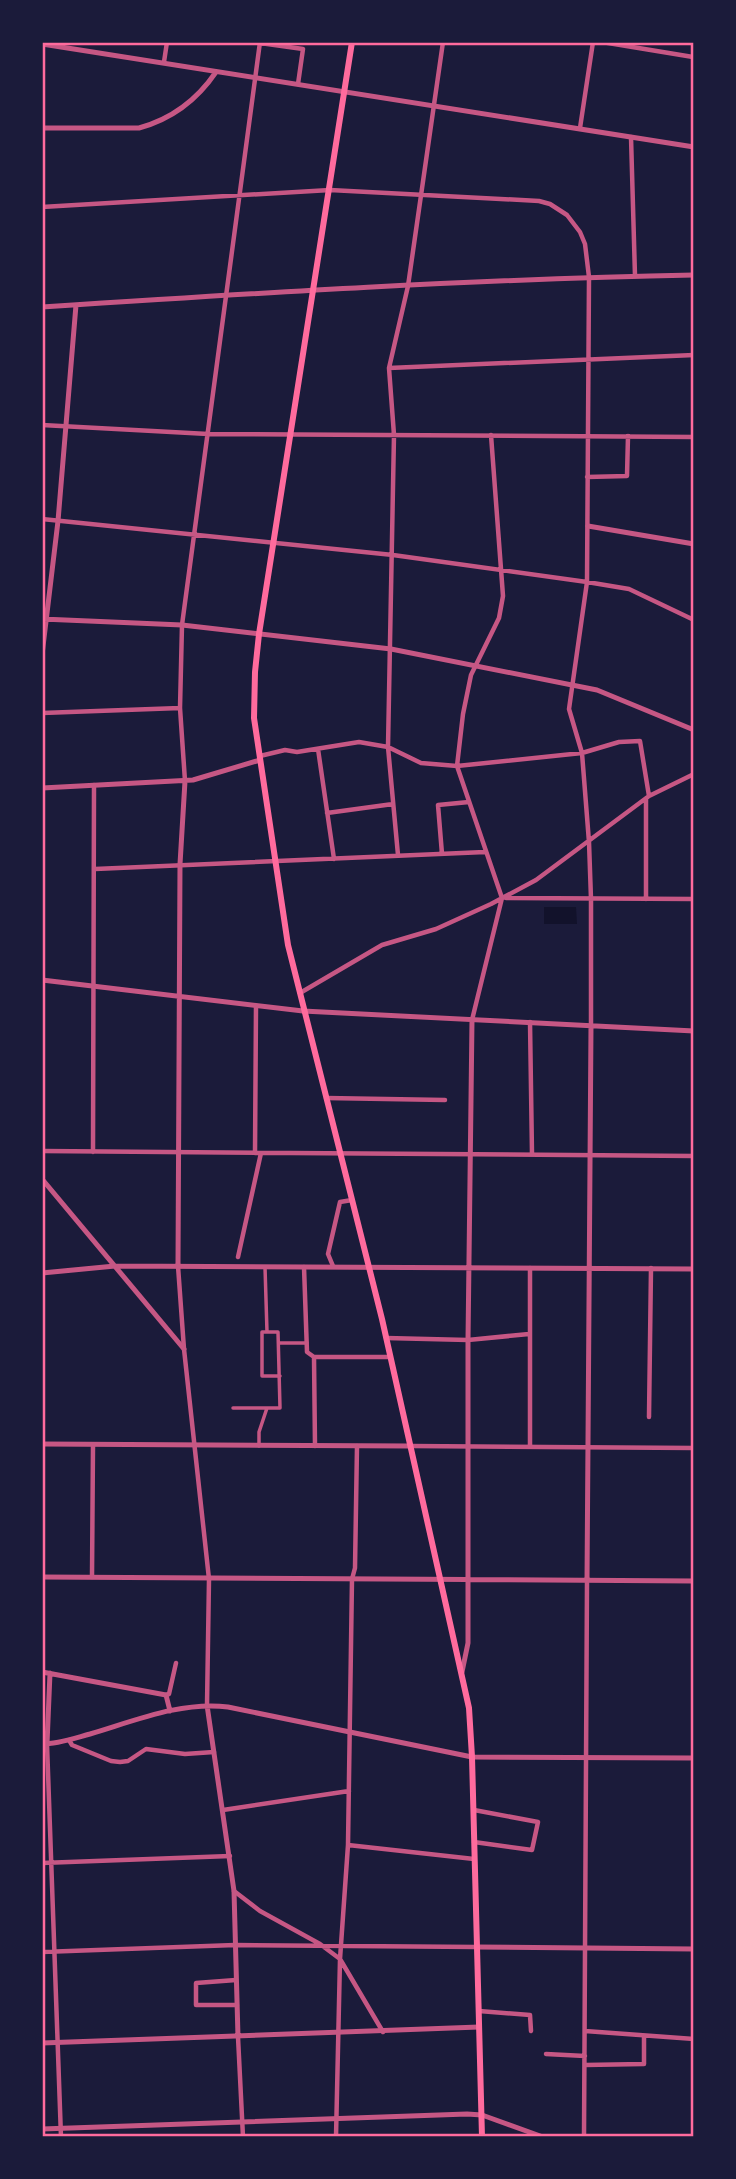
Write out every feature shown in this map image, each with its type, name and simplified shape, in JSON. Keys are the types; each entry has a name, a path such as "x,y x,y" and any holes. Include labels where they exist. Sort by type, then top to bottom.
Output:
{"main road":[{"path":"352,42 259,634 253,696 259,758 288,945 391,1357 469,1708 482,2137"}],"street":[{"path":"164,62 167,42"},
{"path":"243,2137 234,1891 207,1705 209,1579 184,1349 178,1265 180,864 185,781 180,708 182,625 260,42 303,49 298,84"},
{"path":"398,855 388,747 394,435 389,368 408,286 443,42"},
{"path":"580,128 593,42"},
{"path":"602,42 694,57 694,53"},
{"path":"42,44 694,147"},
{"path":"42,128 139,128 153,124 186,107 216,72"},
{"path":"631,136 635,276"},
{"path":"42,207 330,190 539,201 550,204 567,215 580,232 584,244 589,277 587,582 569,709 582,753 591,899 584,2137"},
{"path":"42,307 314,290 589,277 694,275"},
{"path":"42,655 58,521 76,305"},
{"path":"389,368 694,355"},
{"path":"42,425 208,434 694,437"},
{"path":"462,1672 468,1643 469,1579 468,1340 472,1020 502,898 457,766 471,675 499,618 503,596 491,435"},
{"path":"587,477 627,476 628,436"},
{"path":"42,519 393,555 587,582 629,589 694,620"},
{"path":"588,526 694,544"},
{"path":"45,619 182,625 391,649 571,684 620,698 694,730"},
{"path":"42,713 180,708"},
{"path":"42,789 185,781 285,750 298,752 359,742 388,747 421,763 457,766 582,753 619,742 640,741 647,797 646,899"},
{"path":"318,748 334,859"},
{"path":"299,993 382,945 436,929 536,880 647,797 694,774"},
{"path":"93,1152 94,785"},
{"path":"442,854 438,805 469,802"},
{"path":"327,813 393,804"},
{"path":"95,869 485,852"},
{"path":"502,898 694,899"},
{"path":"42,980 303,1011 694,1031"},
{"path":"238,1257 258,1153 256,1006"},
{"path":"530,1022 532,1154"},
{"path":"326,1098 445,1100"},
{"path":"42,1151 694,1156"},
{"path":"42,1179 184,1349"},
{"path":"333,1266 328,1254 340,1202 352,1200"},
{"path":"42,1273 116,1266 178,1265 694,1269"},
{"path":"265,1265 267,1332"},
{"path":"304,1266 307,1352 314,1357 391,1357"},
{"path":"530,1267 530,1447"},
{"path":"649,1417 651,1268"},
{"path":"233,1408 280,1408 280,1376 278,1332 262,1332 262,1376 280,1376"},
{"path":"386,1338 468,1340 529,1334"},
{"path":"279,1343 307,1343"},
{"path":"314,1357 315,1446"},
{"path":"259,1446 258,1432 267,1408"},
{"path":"42,1444 694,1448"},
{"path":"92,1577 93,1445"},
{"path":"337,2137 340,1959 348,1845 357,1446"},
{"path":"42,1577 694,1581"},
{"path":"166,1695 169,1694 176,1663"},
{"path":"42,1672 166,1695"},
{"path":"50,1673 44,1744 52,1863 61,2137"},
{"path":"166,1695 170,1712"},
{"path":"44,1744 207,1705 472,1757 694,1758"},
{"path":"69,1740 72,1745 111,1761 128,1761 146,1749 185,1754 214,1752"},
{"path":"223,1810 349,1791"},
{"path":"474,1810 538,1822 532,1850 474,1842"},
{"path":"348,1845 474,1860"},
{"path":"42,1863 230,1856"},
{"path":"234,1891 260,1911 320,1944 340,1959 383,2032"},
{"path":"42,1952 320,1944 694,1949"},
{"path":"236,1980 195,1983 196,2006 237,2005"},
{"path":"479,2011 530,2015 531,2031"},
{"path":"42,2043 479,2027"},
{"path":"585,2031 694,2039"},
{"path":"585,2065 644,2064 644,2036"},
{"path":"547,2054 585,2056"},
{"path":"42,2129 482,2115 543,2137"}],"shaded area":[{"path":"544,907 576,907 577,924 544,924"}]}
